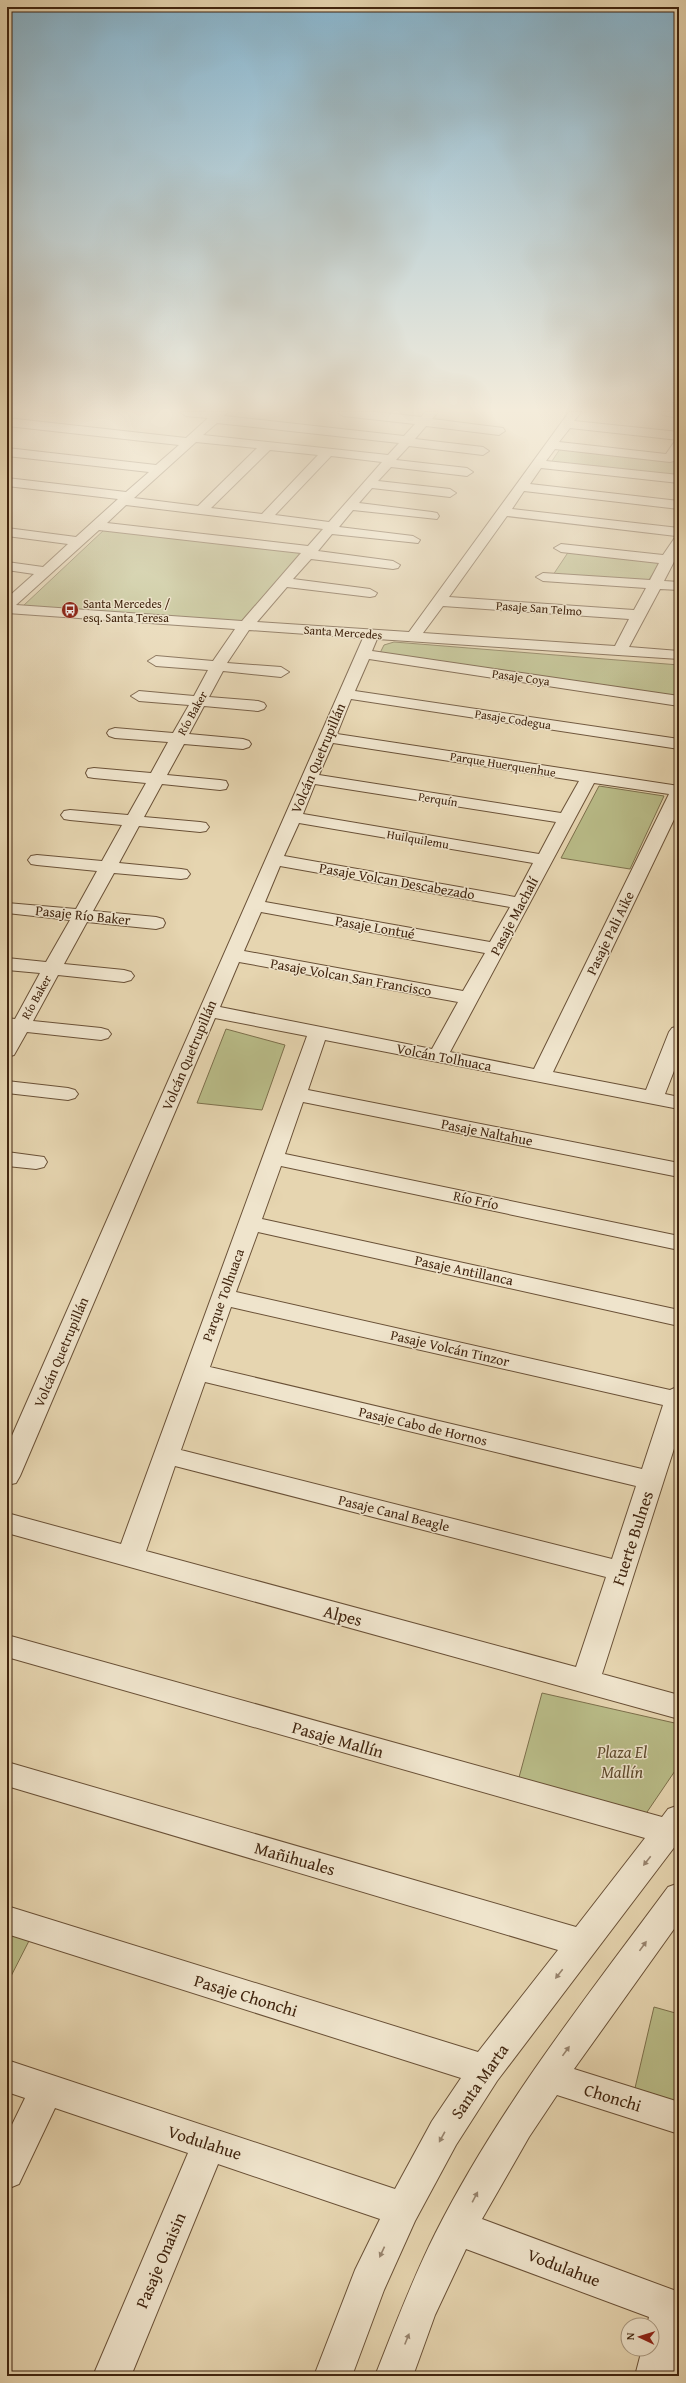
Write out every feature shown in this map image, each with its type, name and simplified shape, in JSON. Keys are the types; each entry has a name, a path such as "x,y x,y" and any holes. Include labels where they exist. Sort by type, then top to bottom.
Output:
{"street":[{"path":"7,606 99,523"},
{"path":"299,523 413,540"},
{"name":"Río Baker","path":"7,1050 14,1024 52,969 218,666 245,626 335,523"},
{"path":"413,637 495,523"},
{"path":"521,523 561,548 655,584 679,586"},
{"path":"96,526 309,552 393,565"},
{"path":"7,532 79,541"},
{"path":"561,548 679,532"},
{"path":"620,650 679,539"},
{"path":"561,548 668,560"},
{"path":"531,597 561,548"},
{"path":"7,566 45,571"},
{"path":"283,582 370,594"},
{"name":"Pasaje San Telmo","path":"439,601 531,597 639,615"},
{"name":"Santa Mercedes","path":"7,609 679,655"},
{"name":"Volcán Quetrupillán","path":"7,1476 372,634"},
{"name":"Pasaje Coya","path":"363,654 679,700"},
{"path":"156,661 281,672"},
{"name":"Pasaje Codegua","path":"346,694 679,744"},
{"path":"139,696 258,706"},
{"path":"115,733 243,744"},
{"name":"Parque Huerquenhue","path":"327,737 679,791"},
{"path":"94,773 220,784"},
{"name":"Pasaje Machalí","path":"438,1056 589,777"},
{"name":"Perquín","path":"309,778 567,819"},
{"name":"Pasaje Pali Aike","path":"541,1076 679,791"},
{"path":"70,815 200,827"},
{"name":"Huilquilemu","path":"292,817 544,860"},
{"path":"37,860 181,874"},
{"name":"Pasaje Volcan Descabezado","path":"274,860 521,903"},
{"name":"Pasaje Lontué","path":"254,905 496,949"},
{"name":"Pasaje Río Baker","path":"9,908 156,923"},
{"name":"Pasaje Volcan San Francisco","path":"233,955 469,998"},
{"path":"7,964 124,976"},
{"name":"Volcán Tolhuaca","path":"208,1011 679,1103"},
{"path":"14,1024 101,1034"},
{"name":"Parque Tolhuaca","path":"130,1557 318,1032"},
{"path":"653,1098 679,1032"},
{"path":"7,1087 68,1094"},
{"name":"Pasaje Naltahue","path":"296,1094 679,1170"},
{"name":"Río Frío","path":"272,1158 679,1243"},
{"path":"7,1159 36,1162"},
{"name":"Pasaje Antillanca","path":"249,1223 679,1318"},
{"name":"Pasaje Volcán Tinzor","path":"222,1297 678,1397"},
{"name":"Pasaje Cabo de Hornos","path":"196,1372 651,1480"},
{"name":"Fuerte Bulnes","path":"585,1682 678,1397"},
{"name":"Pasaje Canal Beagle","path":"166,1455 621,1571"},
{"name":"Alpes","path":"7,1523 679,1707"},
{"name":"Pasaje Mallín","path":"7,1646 674,1825"},
{"name":"Mañihuales","path":"7,1774 582,1943"},
{"name":"Santa Marta","path":"333,2376 368,2283 403,2209 444,2133 485,2070 674,1825"},
{"path":"394,2376 421,2305 458,2228 491,2166 548,2077 679,1898"},
{"name":"Pasaje Chonchi","path":"7,1920 485,2070"},
{"name":"Vodulahue","path":"7,2076 403,2209"},
{"name":"Chonchi","path":"548,2077 679,2118"},
{"path":"7,2172 46,2090"},
{"name":"Pasaje Onaisin","path":"112,2376 209,2144"},
{"name":"Vodulahue","path":"458,2228 670,2307 654,2376"}],"green space":[{"path":"105,529 307,553 240,624 23,606"},
{"path":"569,551 661,562 648,581 553,575"},
{"path":"394,642 679,665 679,697 379,655 384,645"},
{"path":"599,786 664,796 630,869 561,858"},
{"path":"226,1029 285,1045 262,1110 197,1103"},
{"name":"Plaza El Mallín","path":"542,1693 679,1724 679,1765 645,1815 518,1781"},
{"path":"7,1927 32,1935 7,1984"},
{"path":"654,2007 679,2014 679,2102 635,2088"}],"place":[{"name":"Santa Mercedes / esq. Santa Teresa","path":"70,610"}]}
